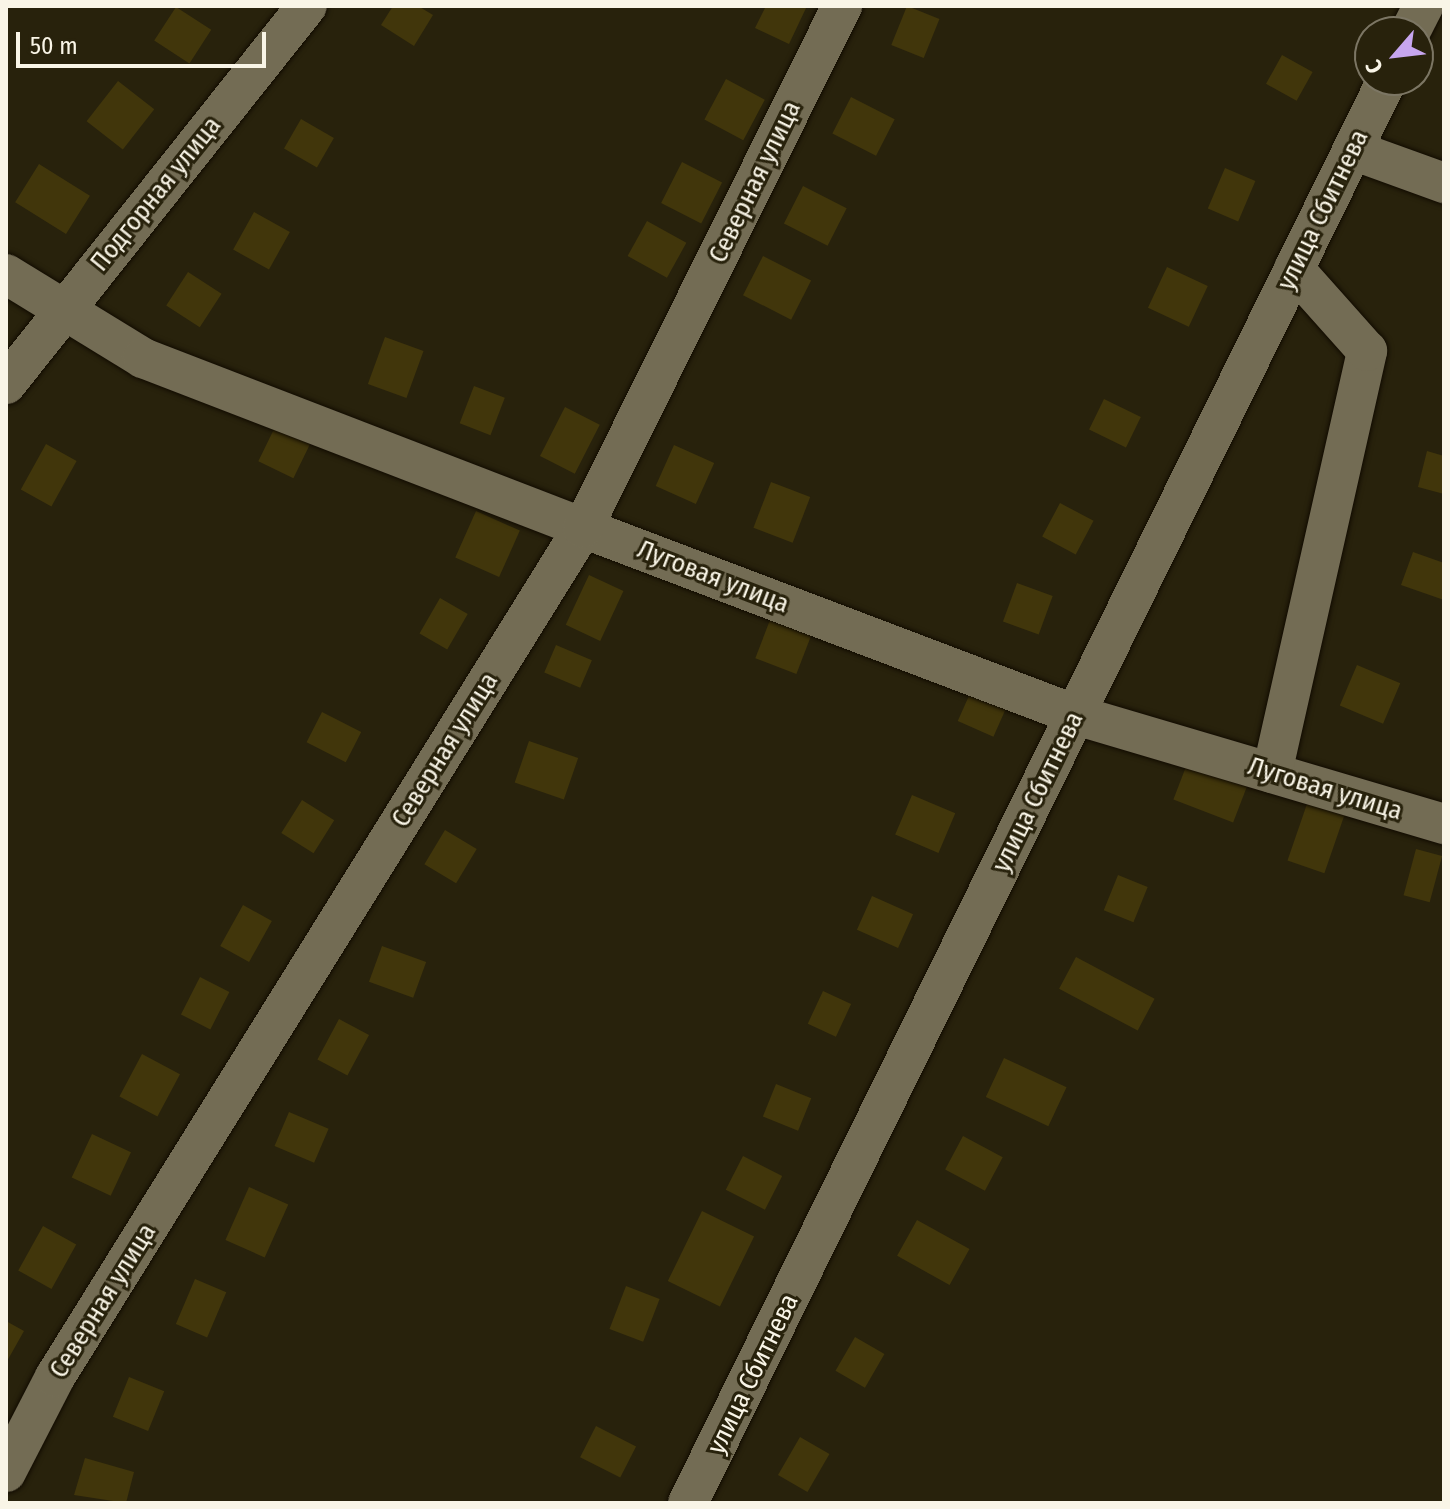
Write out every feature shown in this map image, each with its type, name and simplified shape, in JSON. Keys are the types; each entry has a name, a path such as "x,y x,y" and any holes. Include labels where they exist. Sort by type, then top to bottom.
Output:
{"street":[{"name":"Подгорная улица","path":"6,384 307,6"},
{"name":"Северная улица","path":"6,1472 55,1377 583,528 842,6"},
{"name":"улица Сбитнева","path":"688,1503 1379,96"},
{"path":"1353,150 1444,183"},
{"path":"1272,773 1367,351 1294,269"},
{"name":"Луговая улица","path":"6,274 62,312 143,358 583,528 1076,715 1444,824"}],"building":[{"path":"393,6 418,6 433,15 414,46 381,25"},
{"path":"766,6 807,6 789,44 755,28"},
{"path":"907,6 939,19 924,58 891,45"},
{"path":"176,7 211,30 189,63 154,41"},
{"path":"1282,55 1313,72 1297,101 1266,84"},
{"path":"726,79 765,100 743,140 704,120"},
{"path":"118,81 154,109 123,150 87,121"},
{"path":"851,97 895,119 876,156 832,134"},
{"path":"301,119 334,138 317,167 284,148"},
{"path":"682,162 722,182 701,223 661,203"},
{"path":"39,164 90,196 66,234 15,202"},
{"path":"1225,168 1255,181 1238,221 1208,209"},
{"path":"803,186 847,208 828,246 784,223"},
{"path":"254,212 290,232 269,269 233,250"},
{"path":"647,221 686,243 667,278 628,256"},
{"path":"763,256 811,281 791,320 743,295"},
{"path":"1167,267 1208,286 1189,327 1148,308"},
{"path":"188,272 222,294 200,327 166,306"},
{"path":"385,337 424,351 406,398 368,384"},
{"path":"474,386 505,398 490,435 460,423"},
{"path":"1104,399 1141,417 1126,448 1089,430"},
{"path":"565,407 600,425 575,474 540,456"},
{"path":"275,427 310,444 293,478 258,461"},
{"path":"46,444 77,461 51,506 21,489"},
{"path":"674,445 714,463 696,504 656,486"},
{"path":"1427,451 1444,456 1444,494 1418,487"},
{"path":"771,482 810,497 793,543 753,528"},
{"path":"1060,503 1094,521 1076,554 1042,537"},
{"path":"476,511 520,531 499,577 455,558"},
{"path":"1413,552 1444,563 1444,600 1401,585"},
{"path":"589,575 623,591 600,641 566,625"},
{"path":"1017,583 1053,596 1039,635 1003,622"},
{"path":"440,598 468,614 447,650 420,634"},
{"path":"770,620 811,636 796,674 755,658"},
{"path":"556,645 592,660 580,688 544,673"},
{"path":"1357,665 1400,683 1383,724 1340,706"},
{"path":"972,689 1008,705 993,737 958,721"},
{"path":"322,712 361,732 346,762 307,742"},
{"path":"529,741 578,758 564,800 515,783"},
{"path":"1187,764 1247,787 1233,822 1173,799"},
{"path":"912,795 955,813 938,853 895,835"},
{"path":"302,800 334,820 314,853 281,833"},
{"path":"1308,801 1345,814 1324,873 1287,861"},
{"path":"445,830 477,849 456,883 424,864"},
{"path":"1416,849 1442,856 1430,902 1404,895"},
{"path":"1118,875 1148,887 1133,922 1104,910"},
{"path":"872,896 913,914 898,948 857,930"},
{"path":"243,905 272,921 249,962 220,946"},
{"path":"382,946 426,962 413,998 369,982"},
{"path":"1076,957 1155,999 1138,1031 1059,989"},
{"path":"200,977 229,992 210,1029 181,1014"},
{"path":"823,991 851,1004 836,1037 808,1024"},
{"path":"339,1019 369,1035 347,1076 317,1060"},
{"path":"142,1054 180,1074 157,1117 119,1096"},
{"path":"1004,1058 1067,1087 1048,1126 986,1097"},
{"path":"776,1084 811,1098 798,1131 763,1116"},
{"path":"289,1112 329,1129 314,1163 275,1146"},
{"path":"92,1134 131,1152 111,1196 72,1178"},
{"path":"963,1136 1003,1157 985,1191 945,1170"},
{"path":"743,1156 782,1176 765,1210 726,1190"},
{"path":"249,1187 288,1204 265,1257 225,1240"},
{"path":"702,1211 754,1236 720,1307 668,1281"},
{"path":"917,1220 969,1249 950,1285 897,1256"},
{"path":"43,1226 76,1244 52,1289 18,1271"},
{"path":"195,1279 226,1292 207,1337 176,1324"},
{"path":"626,1286 660,1299 643,1342 610,1329"},
{"path":"6,1321 24,1331 6,1363"},
{"path":"855,1337 884,1354 865,1388 836,1371"},
{"path":"129,1377 164,1391 148,1431 113,1417"},
{"path":"596,1426 636,1446 620,1478 580,1457"},
{"path":"800,1437 829,1454 807,1492 778,1475"},
{"path":"85,1458 134,1472 126,1503 74,1495"}]}
